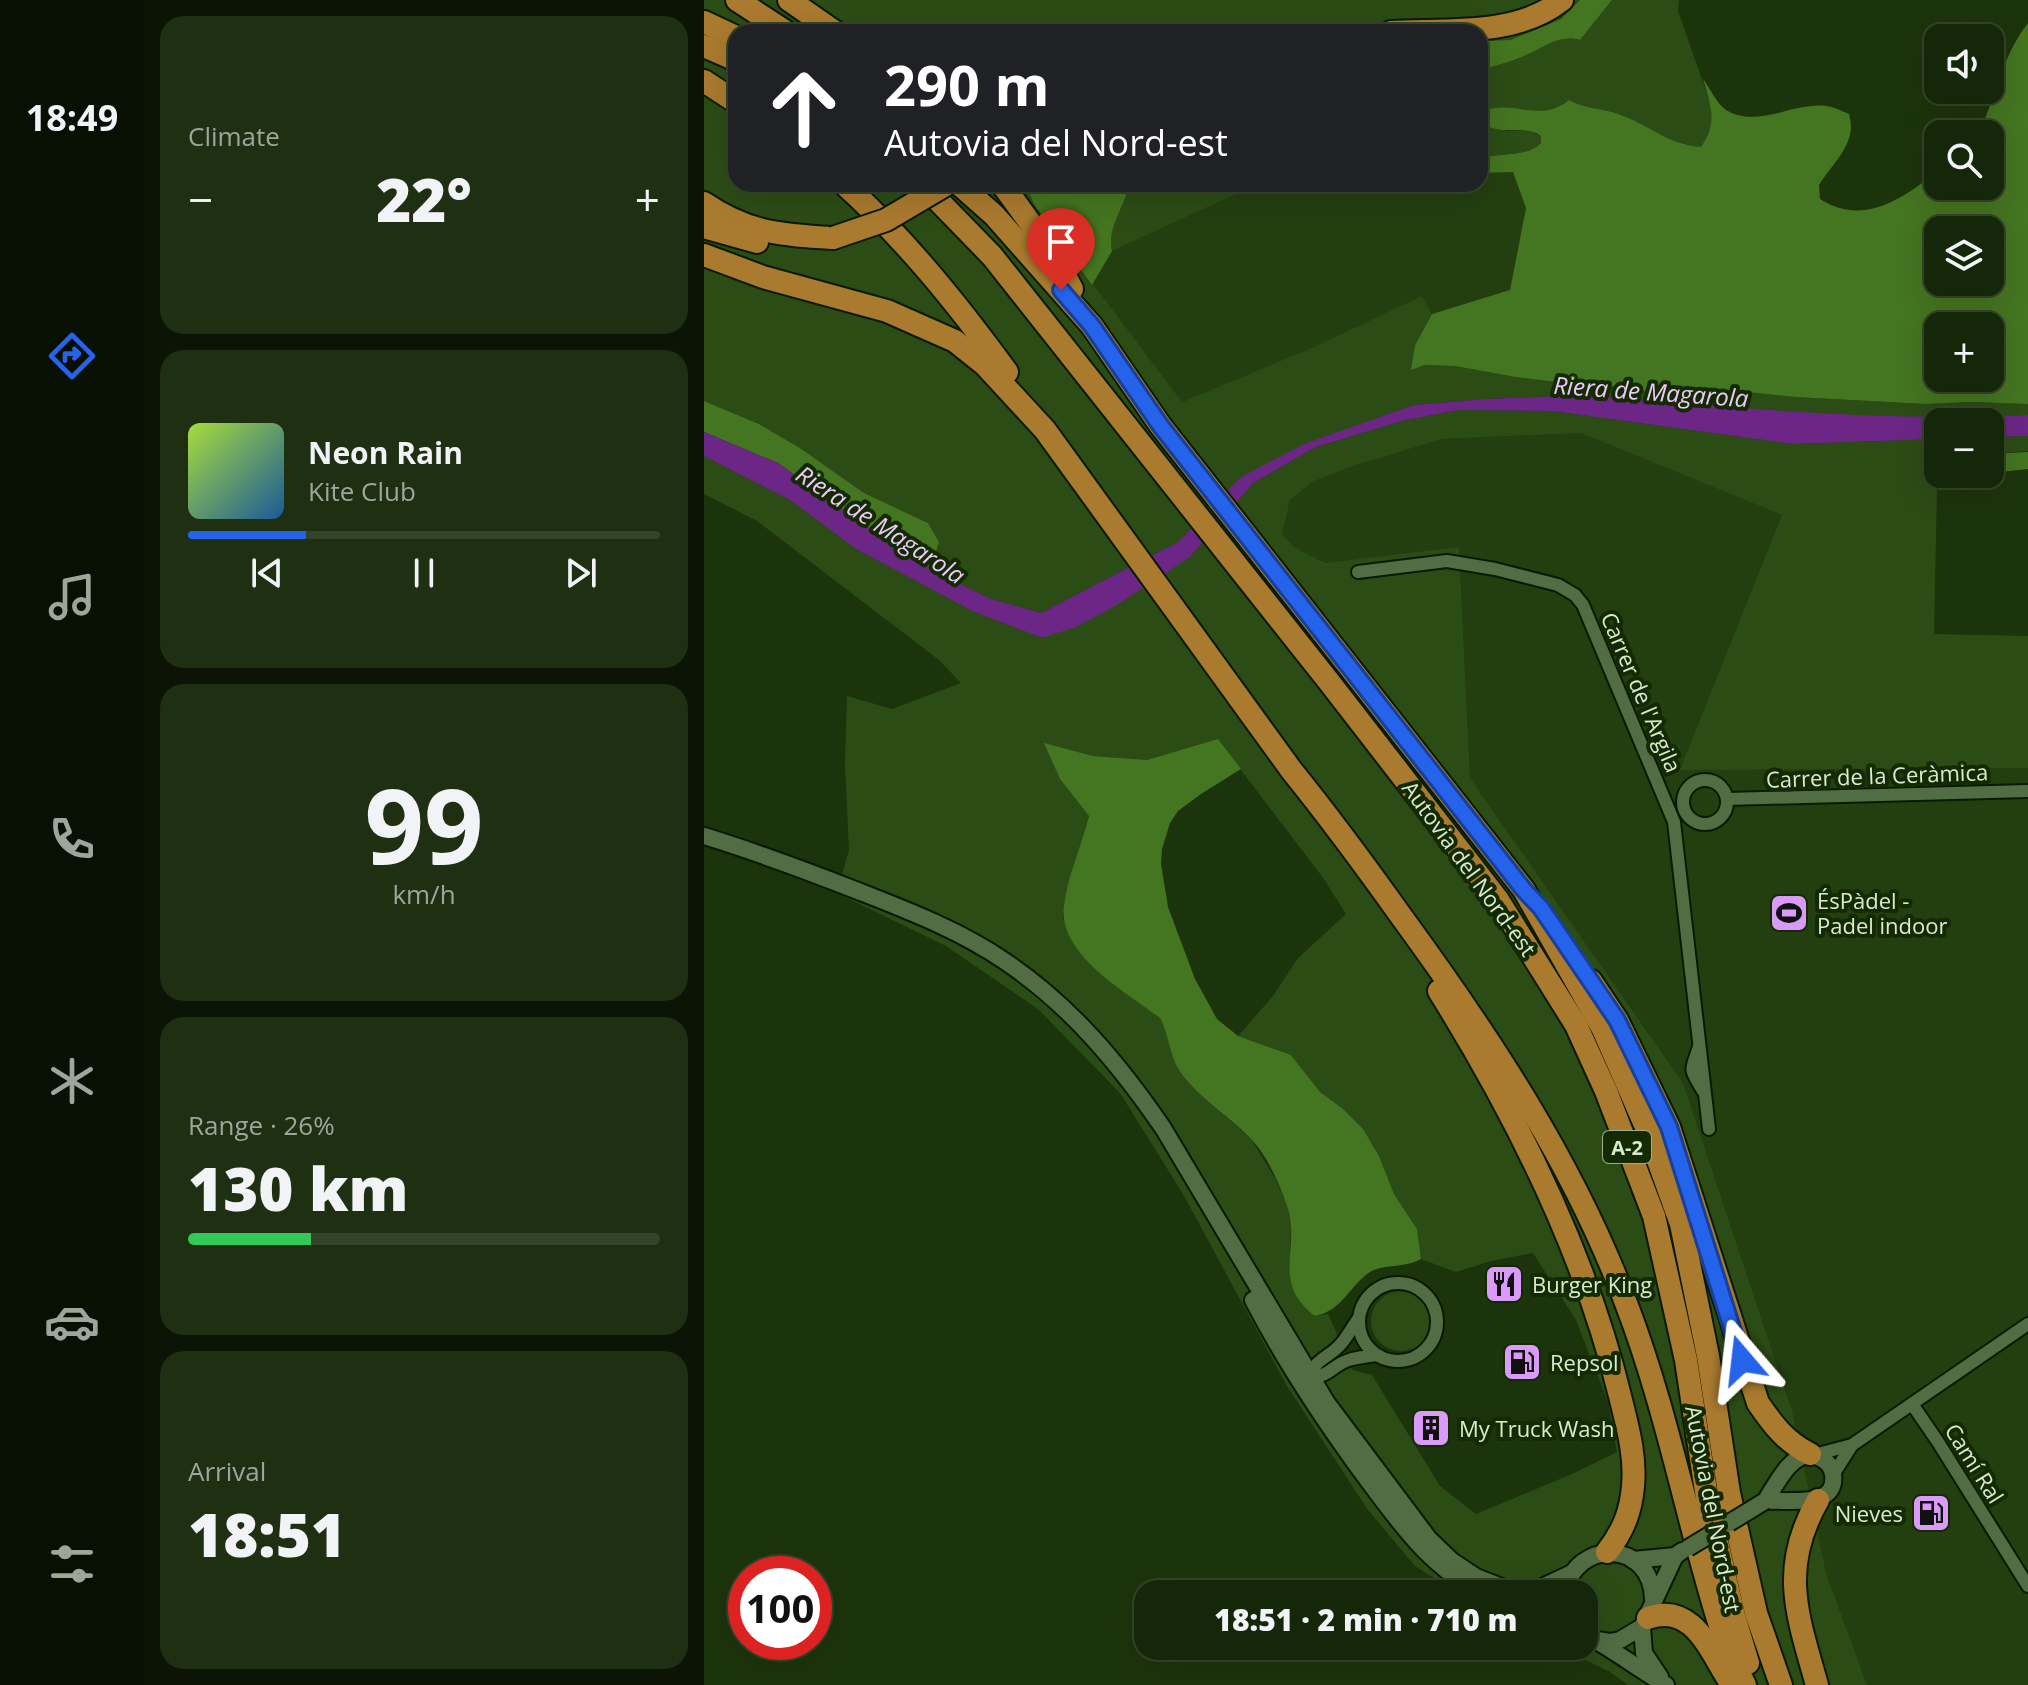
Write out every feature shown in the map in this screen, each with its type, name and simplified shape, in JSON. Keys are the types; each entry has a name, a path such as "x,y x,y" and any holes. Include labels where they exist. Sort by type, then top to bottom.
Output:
{"highway":[{"path":"737,0 774,24"},
{"path":"789,0 824,24"},
{"path":"1488,27 1539,14 1562,0"},
{"path":"704,22 728,33"},
{"path":"704,46 728,56"},
{"path":"704,81 728,97"},
{"path":"852,192 907,247 965,315 1036,411 1045,430"},
{"name":"Autovia del Nord-est","path":"930,192 992,256 1330,683 1506,912 1576,1025 1606,1091 1654,1216 1686,1360 1707,1498 1734,1616 1756,1685"},
{"path":"704,227 735,238 775,244 809,244 886,220 933,192"},
{"name":"Autovia del Nord-est","path":"968,192 994,215 1092,326 1160,425 1524,890 1603,1029 1646,1127 1681,1224 1708,1356 1729,1493 1756,1613 1781,1685"},
{"path":"985,192 1025,239 1045,272"},
{"path":"1008,192 1055,257 1092,326"},
{"path":"704,203 724,217 755,230 833,238"},
{"path":"704,255 763,277 887,311 955,341 985,365 1045,430 1292,771 1336,825 1455,989 1498,1054 1561,1159 1594,1226 1627,1306 1673,1452 1718,1622 1745,1685"},
{"path":"1292,771 1311,805 1377,896 1464,1032 1522,1136 1556,1211 1599,1324 1629,1434 1634,1483 1630,1511 1624,1528 1607,1552"},
{"path":"1524,890 1541,908 1617,1020 1669,1127 1758,1403 1775,1429 1790,1443 1812,1454"},
{"path":"1808,1500 1793,1581 1817,1685"},
{"path":"1648,1615 1673,1614 1693,1624 1732,1685"}],"main road":[{"path":"704,836 896,906 972,942 1020,972 1061,1006 1119,1066 1163,1128 1287,1348 1408,1534 1444,1568 1463,1580"},
{"path":"1287,1348 1310,1377 1324,1409 1429,1539 1452,1561 1496,1586 1520,1593 1544,1588 1570,1574 1582,1561 1607,1552 1633,1560 1681,1552 1765,1501 1796,1458 1812,1454 1828,1462 1833,1475 1831,1488 1808,1500 1765,1501"},
{"path":"1787,1471 1787,1486 1808,1500"},
{"path":"1598,1639 1610,1642 1620,1640 1648,1615 1681,1552"},
{"path":"1633,1560 1646,1573 1653,1590 1644,1653 1666,1685"},
{"path":"1568,1580 1570,1574"},
{"path":"1598,1641 1666,1685"}],"street":[{"name":"Carrer de l'Argila","path":"1358,572 1447,561 1558,585 1575,595 1594,627 1670,811 1676,837 1709,1129"},
{"name":"Carrer de la Ceràmica","path":"1727,799 2028,791"},
{"path":"1331,1373 1310,1377 1312,1369 1322,1357 1342,1343 1359,1318 1368,1297 1388,1284 1412,1285 1422,1291 1436,1310 1436,1333 1418,1357 1395,1362 1376,1355 1362,1339 1359,1318"},
{"path":"1812,1454 1852,1445 2028,1324"},
{"path":"1287,1348 1322,1357"},
{"path":"1324,1409 1331,1373 1343,1362 1376,1355"},
{"name":"Camí Ral","path":"1912,1404 2028,1586"},
{"path":"1833,1475 1852,1445"}],"shaded area":[{"path":"704,0 1580,0 1561,19 1510,40 1488,41 1488,24 728,24 728,192 1029,192 1059,239 1182,402 1314,347 1422,296 1432,314 1415,345 1412,370 1425,365 1455,366 1515,377 1584,382 1645,391 1717,389 1925,404 2028,404 2028,415 2004,416 2004,408 1924,408 1924,418 1804,414 1588,395 1414,405 1242,477 1178,542 1041,613 991,599 931,569 939,542 928,523 864,493 800,448 759,424 704,401"},
{"path":"1580,0 1612,0 1580,40 1558,40 1519,58 1488,68 1488,41 1510,40 1561,19"},
{"path":"1612,0 1679,0 1678,11 1711,105 1712,131 1702,147 1679,145 1621,115 1584,108 1569,100 1538,112 1503,108 1506,131 1528,130 1541,136 1541,143 1521,153 1488,157 1488,68 1519,58 1551,42 1580,40"},
{"path":"2028,23 2028,404 1925,404 1717,389 1645,391 1584,382 1515,377 1455,366 1425,365 1411,370 1415,345 1432,314 1510,290 1526,208 1513,172 1488,173 1488,157 1528,151 1541,143 1541,136 1526,130 1501,130 1488,126 1488,110 1547,110 1569,100 1630,118 1677,142 1701,147 1711,122 1703,79 1723,107 1738,115 1763,116 1814,106 1832,107 1849,114 1851,124 1847,143 1819,185 1820,199 1836,207 1867,210 1882,206 1924,181 1924,200 2004,200 2004,120 1984,120 1991,104 2004,104 2005,65"},
{"path":"1513,171 1526,208 1510,291 1432,314 1422,297 1314,347 1182,402 1092,285 1112,251 1241,192 1488,192 1488,173"},
{"path":"1029,192 1127,192 1114,225 1112,251 1092,285"},
{"path":"1241,192 1112,251 1114,225 1127,193"},
{"path":"1588,395 1753,409 1924,417 1924,439 1792,444 1552,411 1458,410 1402,421 1316,447 1253,483 1190,557 1117,605 1076,627 1042,638 972,611 856,549 790,500 704,456 704,432 778,463 938,573 991,599 1041,613 1178,542 1241,477 1304,444 1414,405"},
{"path":"704,401 759,424 800,448 864,493 928,523 939,542 931,569 778,463 704,432"},
{"path":"1458,410 1552,411 1792,444 1924,439 1924,488 1937,488 1934,634 2028,636 2028,768 1680,770 1782,515 1581,433 1442,439 1350,467 1312,482 1290,500 1282,534 1294,547 1325,563 1459,547 1470,778 1683,1083 1792,1411 1826,1573 1867,1685 1628,1685 1586,1660 1598,1660 1598,1580 1437,1580 1415,1566 1368,1510 1287,1386 1183,1194 1120,1093 1038,1009 946,946 837,893 849,850 845,763 847,696 892,709 961,683 939,660 757,521 704,494 704,456 790,500 856,549 972,611 1042,638 1190,557 1253,483 1316,447 1402,421","holes":["1218,740 1324,879 1346,914 1298,958 1273,996 1238,1036 1291,1055 1320,1092 1372,1144 1394,1194 1417,1229 1421,1259 1456,1272 1533,1253 1576,1320 1608,1402 1617,1452 1476,1514 1440,1486 1372,1375 1353,1370 1328,1314 1314,1316 1290,1279 1291,1222 1288,1207 1275,1178 1251,1139 1179,1070 1160,1018 1091,965 1063,918 1073,867 1089,816 1060,779 1045,744 1093,756 1147,760"]},
{"path":"2028,415 2028,436 2004,437 2004,416"},
{"path":"1581,433 1782,515 1681,770 2028,768 2028,1685 1867,1685 1826,1573 1683,1083 1470,778 1459,548 1325,563 1294,547 1281,535 1290,500 1312,482 1350,467 1442,439"},
{"path":"2028,436 2028,451 2004,453 2004,437"},
{"path":"2028,452 2028,469 2004,472 2004,453"},
{"path":"1218,739 1241,769 1178,811 1170,823 1162,849 1161,864 1168,907 1195,979 1217,1019 1238,1036 1291,1055 1320,1092 1363,1129 1379,1156 1394,1194 1417,1229 1421,1259 1367,1274 1338,1304 1315,1316 1293,1290 1290,1276 1290,1219 1279,1186 1262,1152 1186,1080 1176,1064 1160,1018 1097,971 1072,941 1065,924 1066,894 1089,816 1060,779 1044,743 1093,756 1147,760"},
{"path":"1401,1291 1413,1293 1422,1300 1429,1309 1429,1333 1422,1342 1413,1349 1401,1351 1389,1349 1380,1342 1373,1333 1371,1321 1373,1309 1380,1300 1389,1293"}],"place":[{"name":"ÉsPàdel - Padel indoor","path":"1789,913"},
{"name":"Burger King","path":"1504,1284"},
{"name":"Repsol","path":"1522,1362"},
{"name":"My Truck Wash","path":"1431,1428"},
{"name":"Nieves","path":"1931,1513"}],"route":[{"path":"1061,290 1092,326 1160,425 1541,908 1617,1020 1669,1127 1742,1360"}],"water label":[{"name":"Riera de Magarola","path":"1651,391"},
{"name":"Riera de Magarola","path":"881,524"}]}
